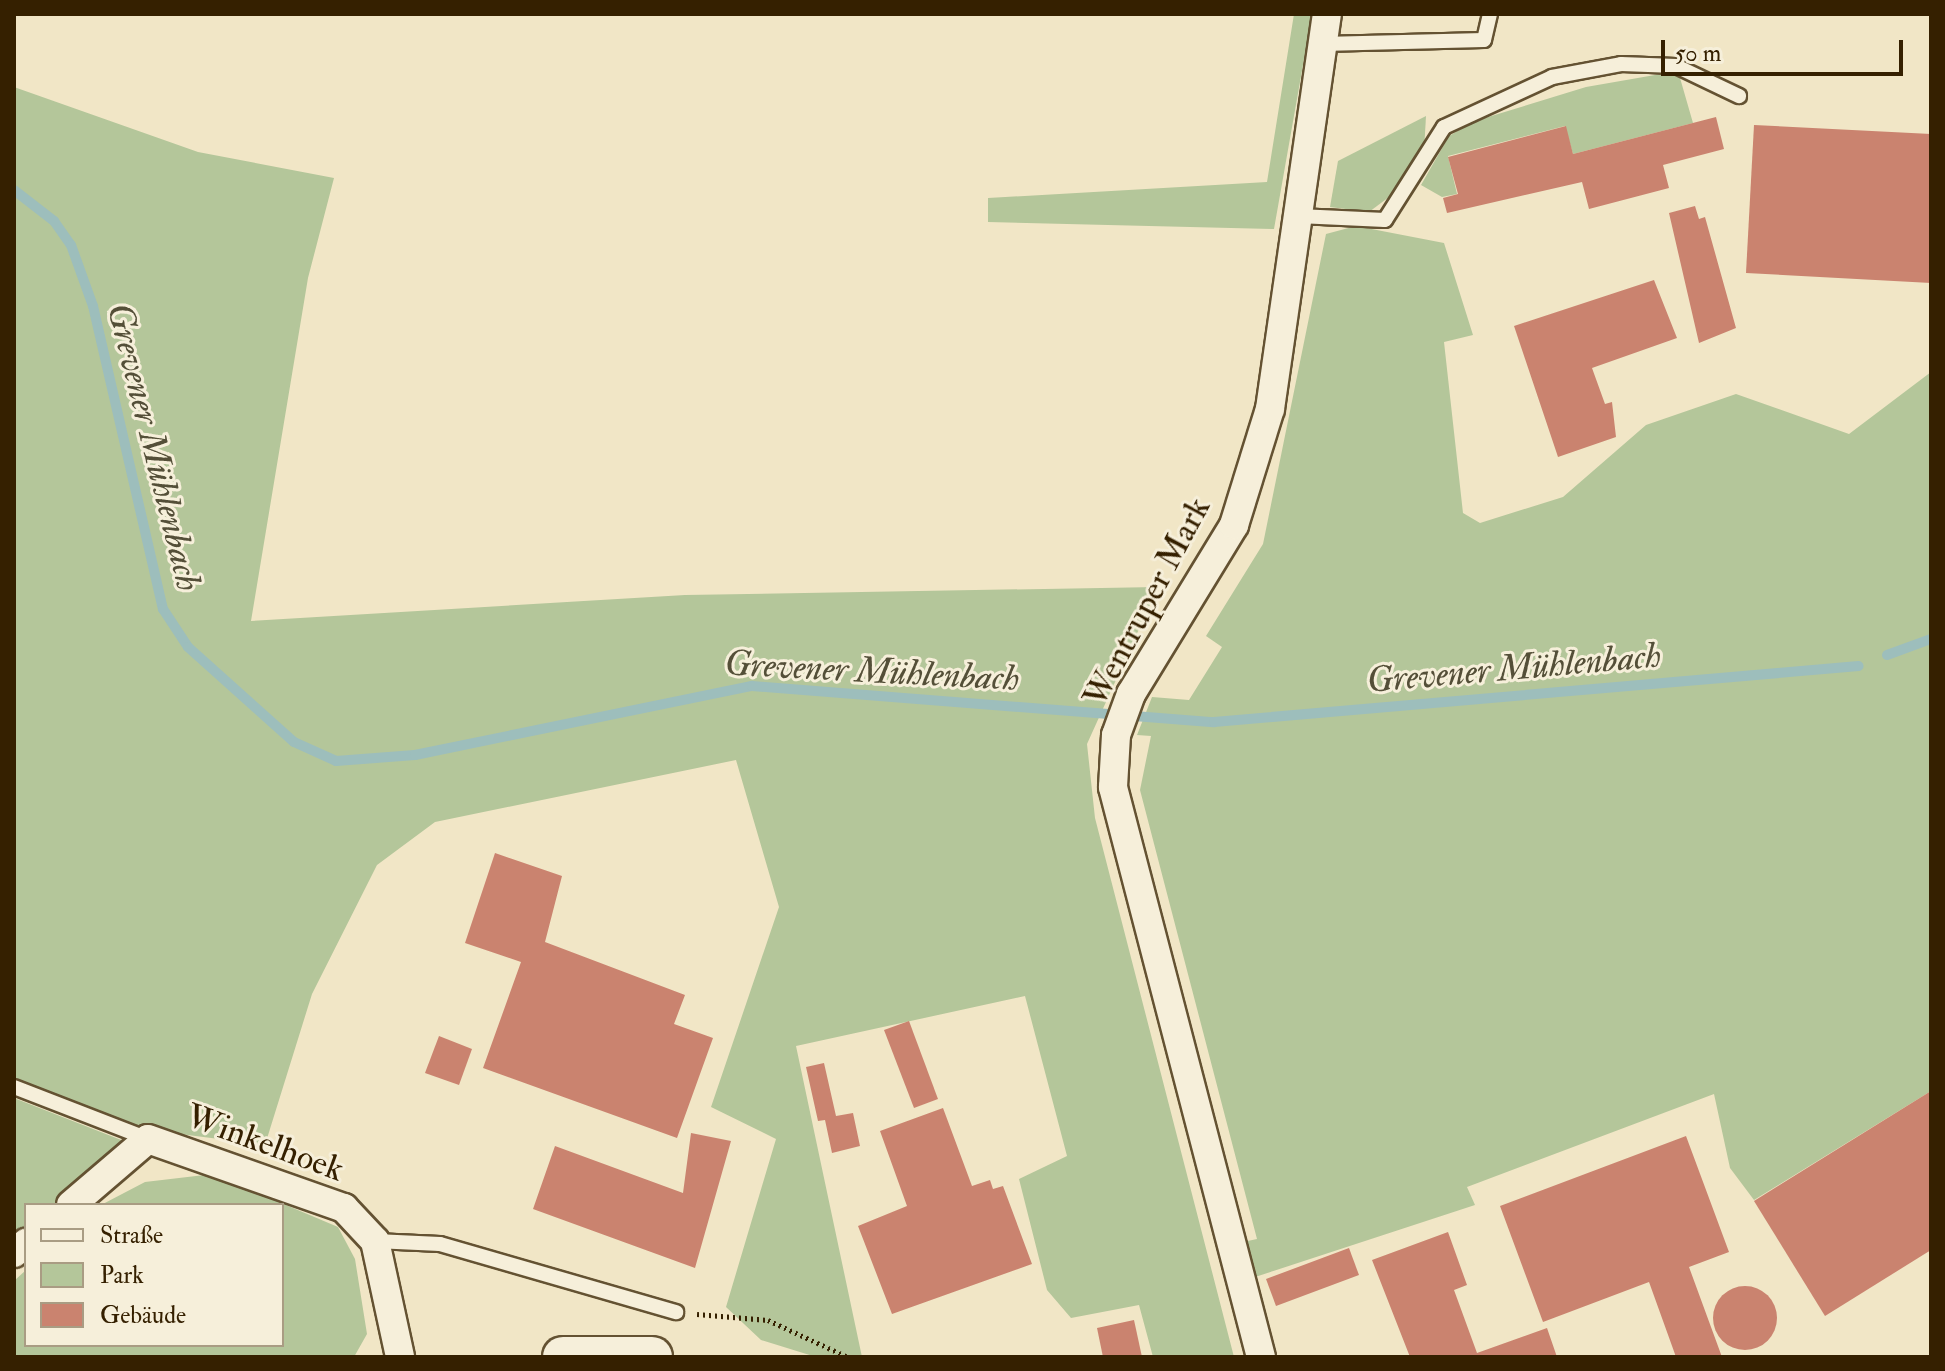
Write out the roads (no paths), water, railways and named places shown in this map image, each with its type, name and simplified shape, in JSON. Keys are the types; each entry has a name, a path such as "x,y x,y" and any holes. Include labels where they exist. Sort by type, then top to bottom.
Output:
{"street":[{"name":"Wentruper Mark","path":"1261,1357 1113,787 1116,735 1131,694 1234,525 1270,409 1327,14"},
{"name":"Winkelhoek","path":"73,1203 148,1139 344,1208 375,1241"},
{"path":"375,1241 400,1357"},
{"path":"563,1357 652,1357"}],"lane":[{"path":"1322,44 1484,40 1490,14"},
{"path":"1298,216 1385,220 1444,127 1552,77 1621,64 1676,66 1739,96"},
{"path":"14,1087 148,1139"},
{"path":"375,1241 440,1244 676,1312"}],"waterway":[{"name":"Grevener Mühlenbach","path":"14,190 54,221 71,245 93,306 163,609 188,647 294,742 336,761 415,755 752,686 1214,722 1859,666"},
{"name":"Grevener Mühlenbach","path":"1887,655 1931,639"}]}
